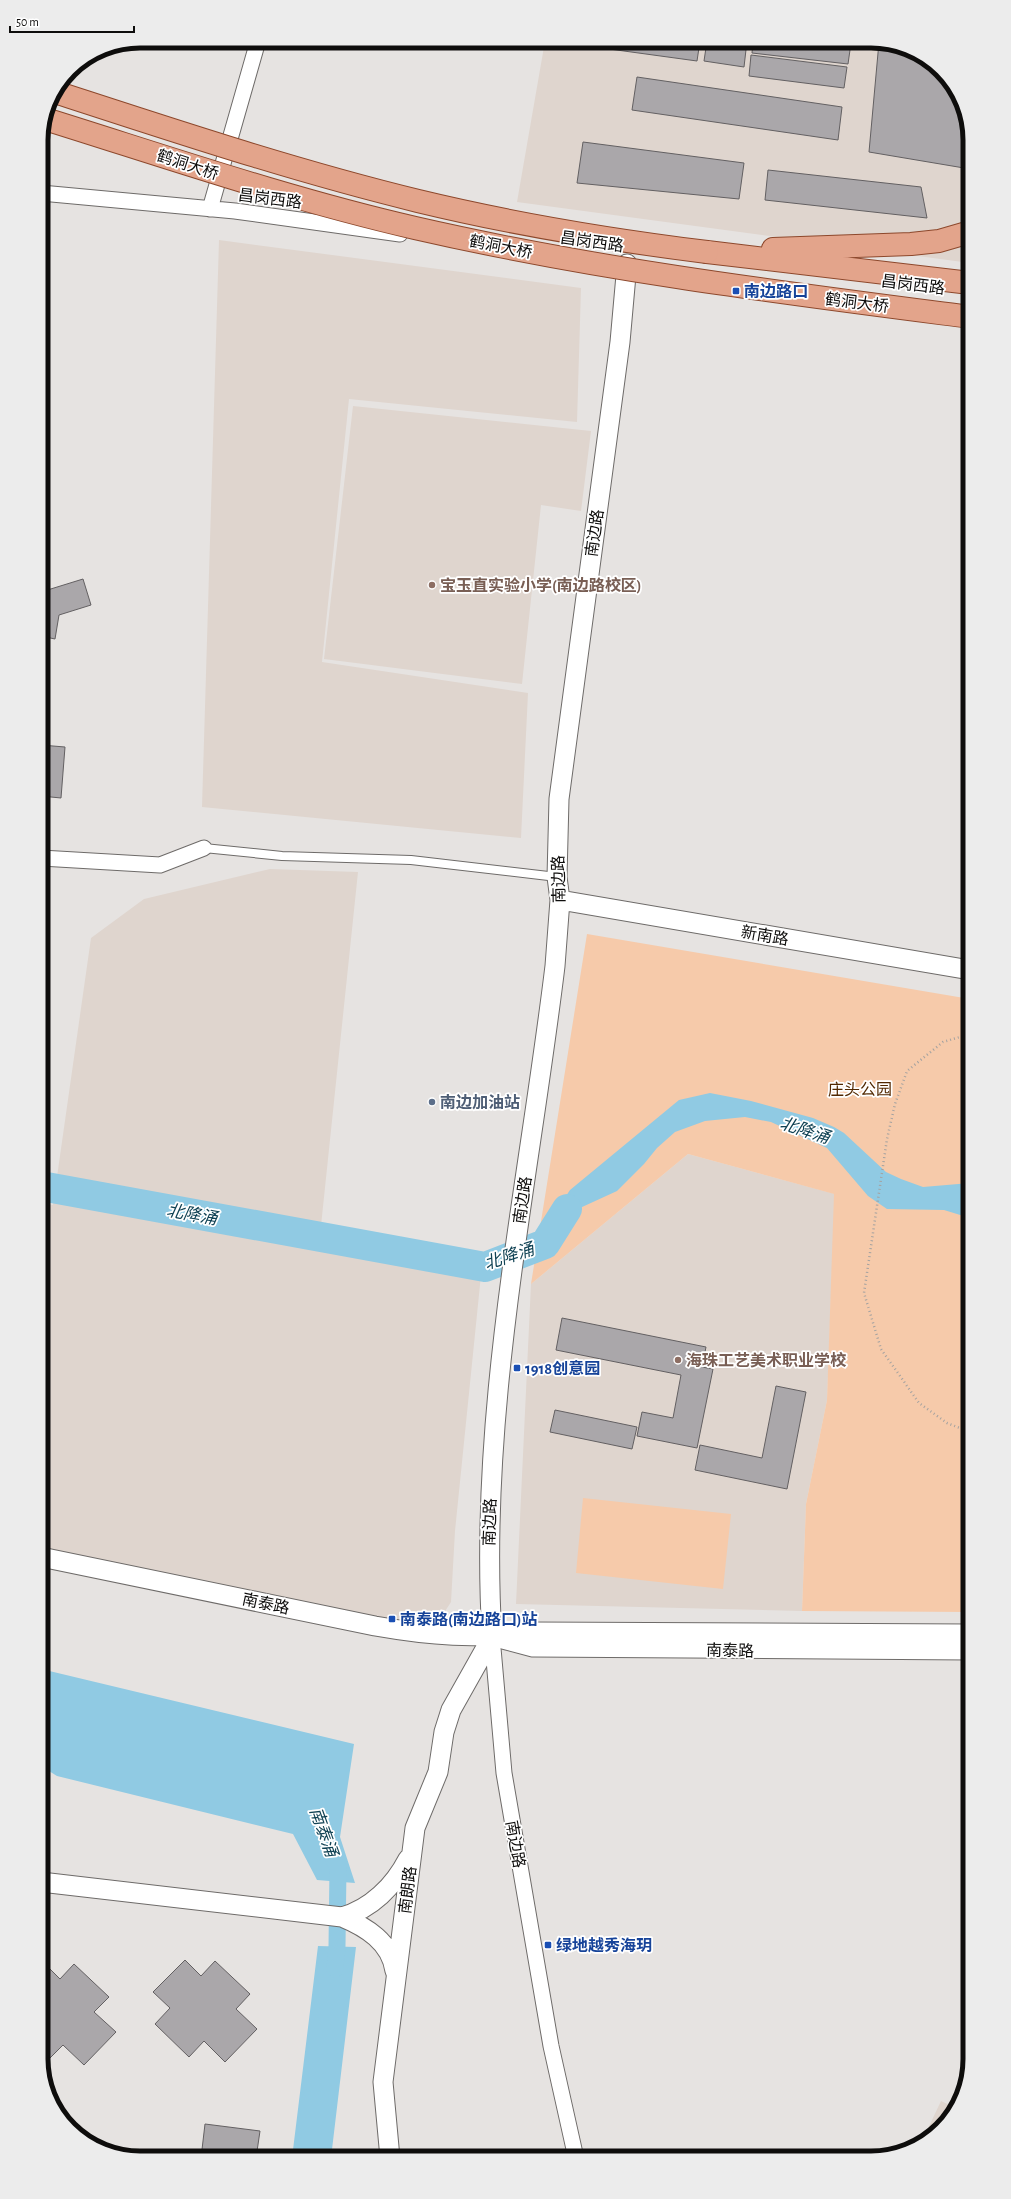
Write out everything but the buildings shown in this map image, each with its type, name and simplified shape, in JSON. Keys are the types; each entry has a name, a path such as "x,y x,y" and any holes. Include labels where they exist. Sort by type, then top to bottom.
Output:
{"main road":[{"name":"鹤洞大桥","path":"60,94 270,161 418,201 576,233 708,252 963,282"},
{"name":"鹤洞大桥","path":"50,121 267,190 363,215 467,239 605,266 963,316"},
{"path":"708,252 911,244 939,241 963,234"}],"street":[{"path":"210,209 256,48"},
{"name":"昌岗西路","path":"48,194 210,209 963,309"},
{"name":"南边路","path":"574,2151 551,2046 504,1773 492,1637 488,1546 495,1414 503,1338 550,1008 560,900 556,877 559,799 620,342 628,264"},
{"path":"48,858 160,865 204,848"},
{"name":"新南路","path":"560,900 963,969"},
{"name":"南泰路","path":"48,1558 375,1626 417,1633 459,1637 492,1637 532,1632 963,1634"},
{"name":"南泰路","path":"492,1637 533,1647 963,1650"},
{"name":"南朗路","path":"389,2151 383,2082 415,1828 438,1772 447,1721 492,1637"},
{"path":"342,1917 366,1907 386,1890 405,1866 412,1852"},
{"path":"48,1883 342,1917 364,1928 384,1944 394,1964 396,1978"}],"lane":[{"path":"204,848 282,856 412,860 556,877"}],"path":[{"path":"963,1036 943,1042 907,1071 895,1104 884,1159 874,1215 864,1293 881,1349 919,1403 947,1423 963,1429"}],"shaded area":[{"path":"544,48 877,48 912,57 927,67 948,89 954,99 960,116 963,140 963,262 517,202"},
{"path":"219,240 581,288 577,422 349,399 322,662 528,693 521,838 202,807"},
{"name":"宝玉直实验小学(南边路校区)","path":"353,406 591,431 581,511 541,505 522,684 324,659"},
{"path":"270,869 358,872 319,1245 481,1275 455,1531 451,1602 440,1619 423,1626 48,1548 48,1204 53,1205 91,938 144,899"},
{"name":"海珠工艺美术职业学校","path":"688,1154 835,1194 827,1400 806,1504 802,1611 516,1604 531,1284"},
{"path":"941,2101 951,2106 940,2120 926,2133"}],"green space":[{"name":"庄头公园","path":"587,934 963,998 963,1612 802,1611 806,1504 827,1400 834,1194 688,1154 531,1284"},
{"path":"583,1498 731,1514 723,1589 576,1573"}],"water":[{"path":"710,1093 751,1101 813,1118 844,1133 886,1172 901,1179 923,1187 963,1184 963,1216 944,1210 887,1209 868,1196 827,1148 771,1122 745,1117 705,1121 675,1132 657,1148 644,1164 617,1191 569,1213 545,1244 545,1238 554,1214 570,1190 679,1100"},
{"path":"48,1671 354,1744 340,1837 355,1883 317,1880 293,1834 57,1776 48,1770"},
{"path":"318,1946 356,1947 332,2151 293,2151"}],"waterway":[{"name":"北降涌","path":"48,1187 485,1267 545,1244 567,1209"},
{"name":"南泰涌","path":"334,1860 338,1868 337,1946 335,1969"}],"place":[{"name":"南边路口","path":"736,291"},
{"name":"宝玉直实验小学(南边路校区)","path":"432,585"},
{"name":"南边加油站","path":"432,1102"},
{"name":"海珠工艺美术职业学校","path":"678,1360"},
{"name":"1918创意园","path":"517,1368"},
{"name":"南泰路(南边路口)站","path":"392,1619"},
{"name":"绿地越秀海玥","path":"548,1945"}]}
